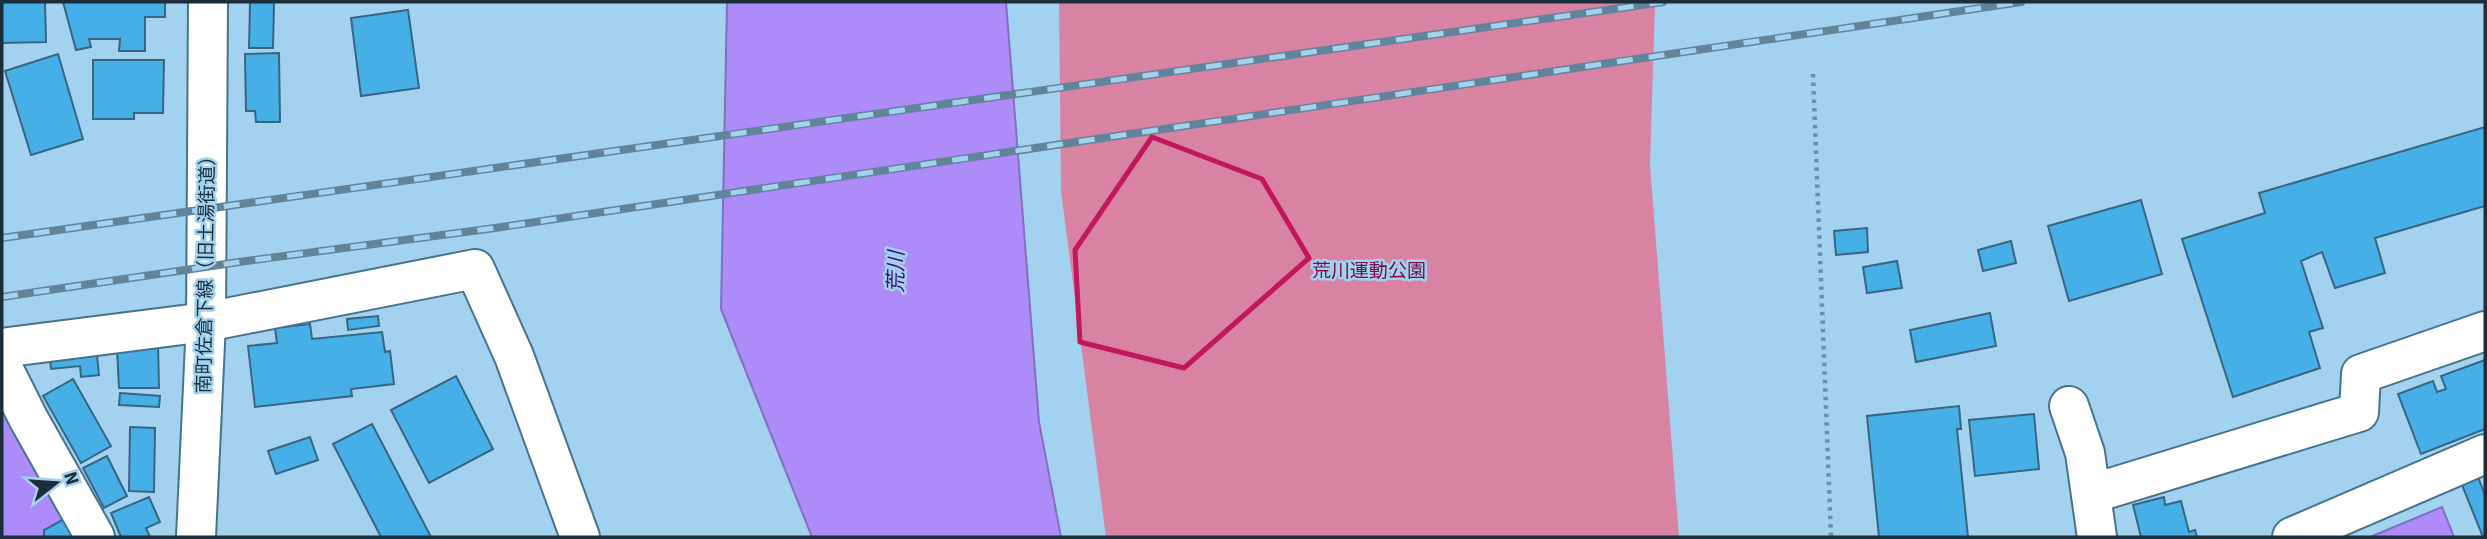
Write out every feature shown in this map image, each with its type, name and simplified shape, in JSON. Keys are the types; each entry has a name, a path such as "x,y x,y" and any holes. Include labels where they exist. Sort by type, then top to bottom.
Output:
{"street":[{"name":"南町佐倉下線（旧土湯街道）","path":"196,537 206,322 208,2"},
{"path":"2,348 206,322 475,269 514,356 580,537"},
{"path":"2091,494 2359,412 2361,374 2485,331"},
{"path":"2,366 15,419 95,537"},
{"path":"2069,406 2085,453 2097,537"},
{"path":"2292,537 2485,454"}],"path":[{"path":"1814,74 1831,537"}],"highlighted area":[{"path":"1152,137 1262,179 1309,258 1184,368 1080,342 1075,250"}],"green space":[{"name":"荒川運動公園","path":"1059,2 1655,2 1650,165 1679,537 1106,537 1061,191"}],"water":[{"name":"荒川","path":"727,2 1006,2 1039,422 1061,537 812,537 721,309"},
{"path":"2442,507 2454,537 2370,537"}],"building":[{"path":"2,2 45,2 46,42 2,43"},
{"path":"63,2 165,2 165,17 145,17 145,51 119,51 120,39 89,39 91,47 76,50"},
{"path":"250,2 274,2 273,48 249,48"},
{"path":"408,10 419,88 361,96 351,18"},
{"path":"279,53 280,122 256,122 255,111 246,111 245,54"},
{"path":"58,54 83,139 31,155 5,71"},
{"path":"93,60 164,60 163,113 134,113 134,119 93,119"},
{"path":"2485,127 2485,206 2375,238 2385,273 2335,288 2322,252 2301,261 2323,328 2309,332 2320,368 2233,397 2182,239 2265,213 2259,193"},
{"path":"2141,200 2162,274 2069,301 2048,226"},
{"path":"1867,228 1868,252 1836,255 1834,231"},
{"path":"2011,241 2016,263 1983,271 1978,250"},
{"path":"1897,261 1902,288 1867,293 1863,267"},
{"path":"1990,313 1996,346 1916,362 1910,330"},
{"path":"378,316 379,326 348,330 347,319"},
{"path":"310,324 312,339 382,332 385,352 390,351 394,384 351,389 352,396 255,407 248,346 277,343 275,328"},
{"path":"158,343 159,388 119,388 117,349"},
{"path":"96,345 99,375 81,377 80,366 51,369 49,350"},
{"path":"2485,360 2485,429 2421,454 2398,394 2433,381 2437,392 2446,389 2441,376"},
{"path":"456,376 493,449 429,483 391,410"},
{"path":"73,379 111,446 81,463 43,396"},
{"path":"120,393 160,396 159,407 119,405"},
{"path":"1959,406 1961,429 1957,429 1968,537 1879,537 1867,416"},
{"path":"2034,414 2039,469 1975,476 1969,420"},
{"path":"372,424 431,537 381,537 333,444"},
{"path":"130,427 155,428 154,492 129,491"},
{"path":"310,437 318,460 276,474 268,451"},
{"path":"107,456 127,496 104,508 83,468"},
{"path":"2477,474 2485,496 2485,537 2460,480"},
{"path":"149,497 160,522 146,528 150,537 121,537 111,513"},
{"path":"2164,497 2165,505 2181,501 2189,532 2195,530 2197,537 2141,537 2133,505"},
{"path":"64,519 74,537 44,537 44,530"}],"waterway":[{"path":"2,417 26,470 28,537"}],"railway":[{"path":"2,238 1663,2"},
{"path":"2,297 495,228 2021,2"}]}
